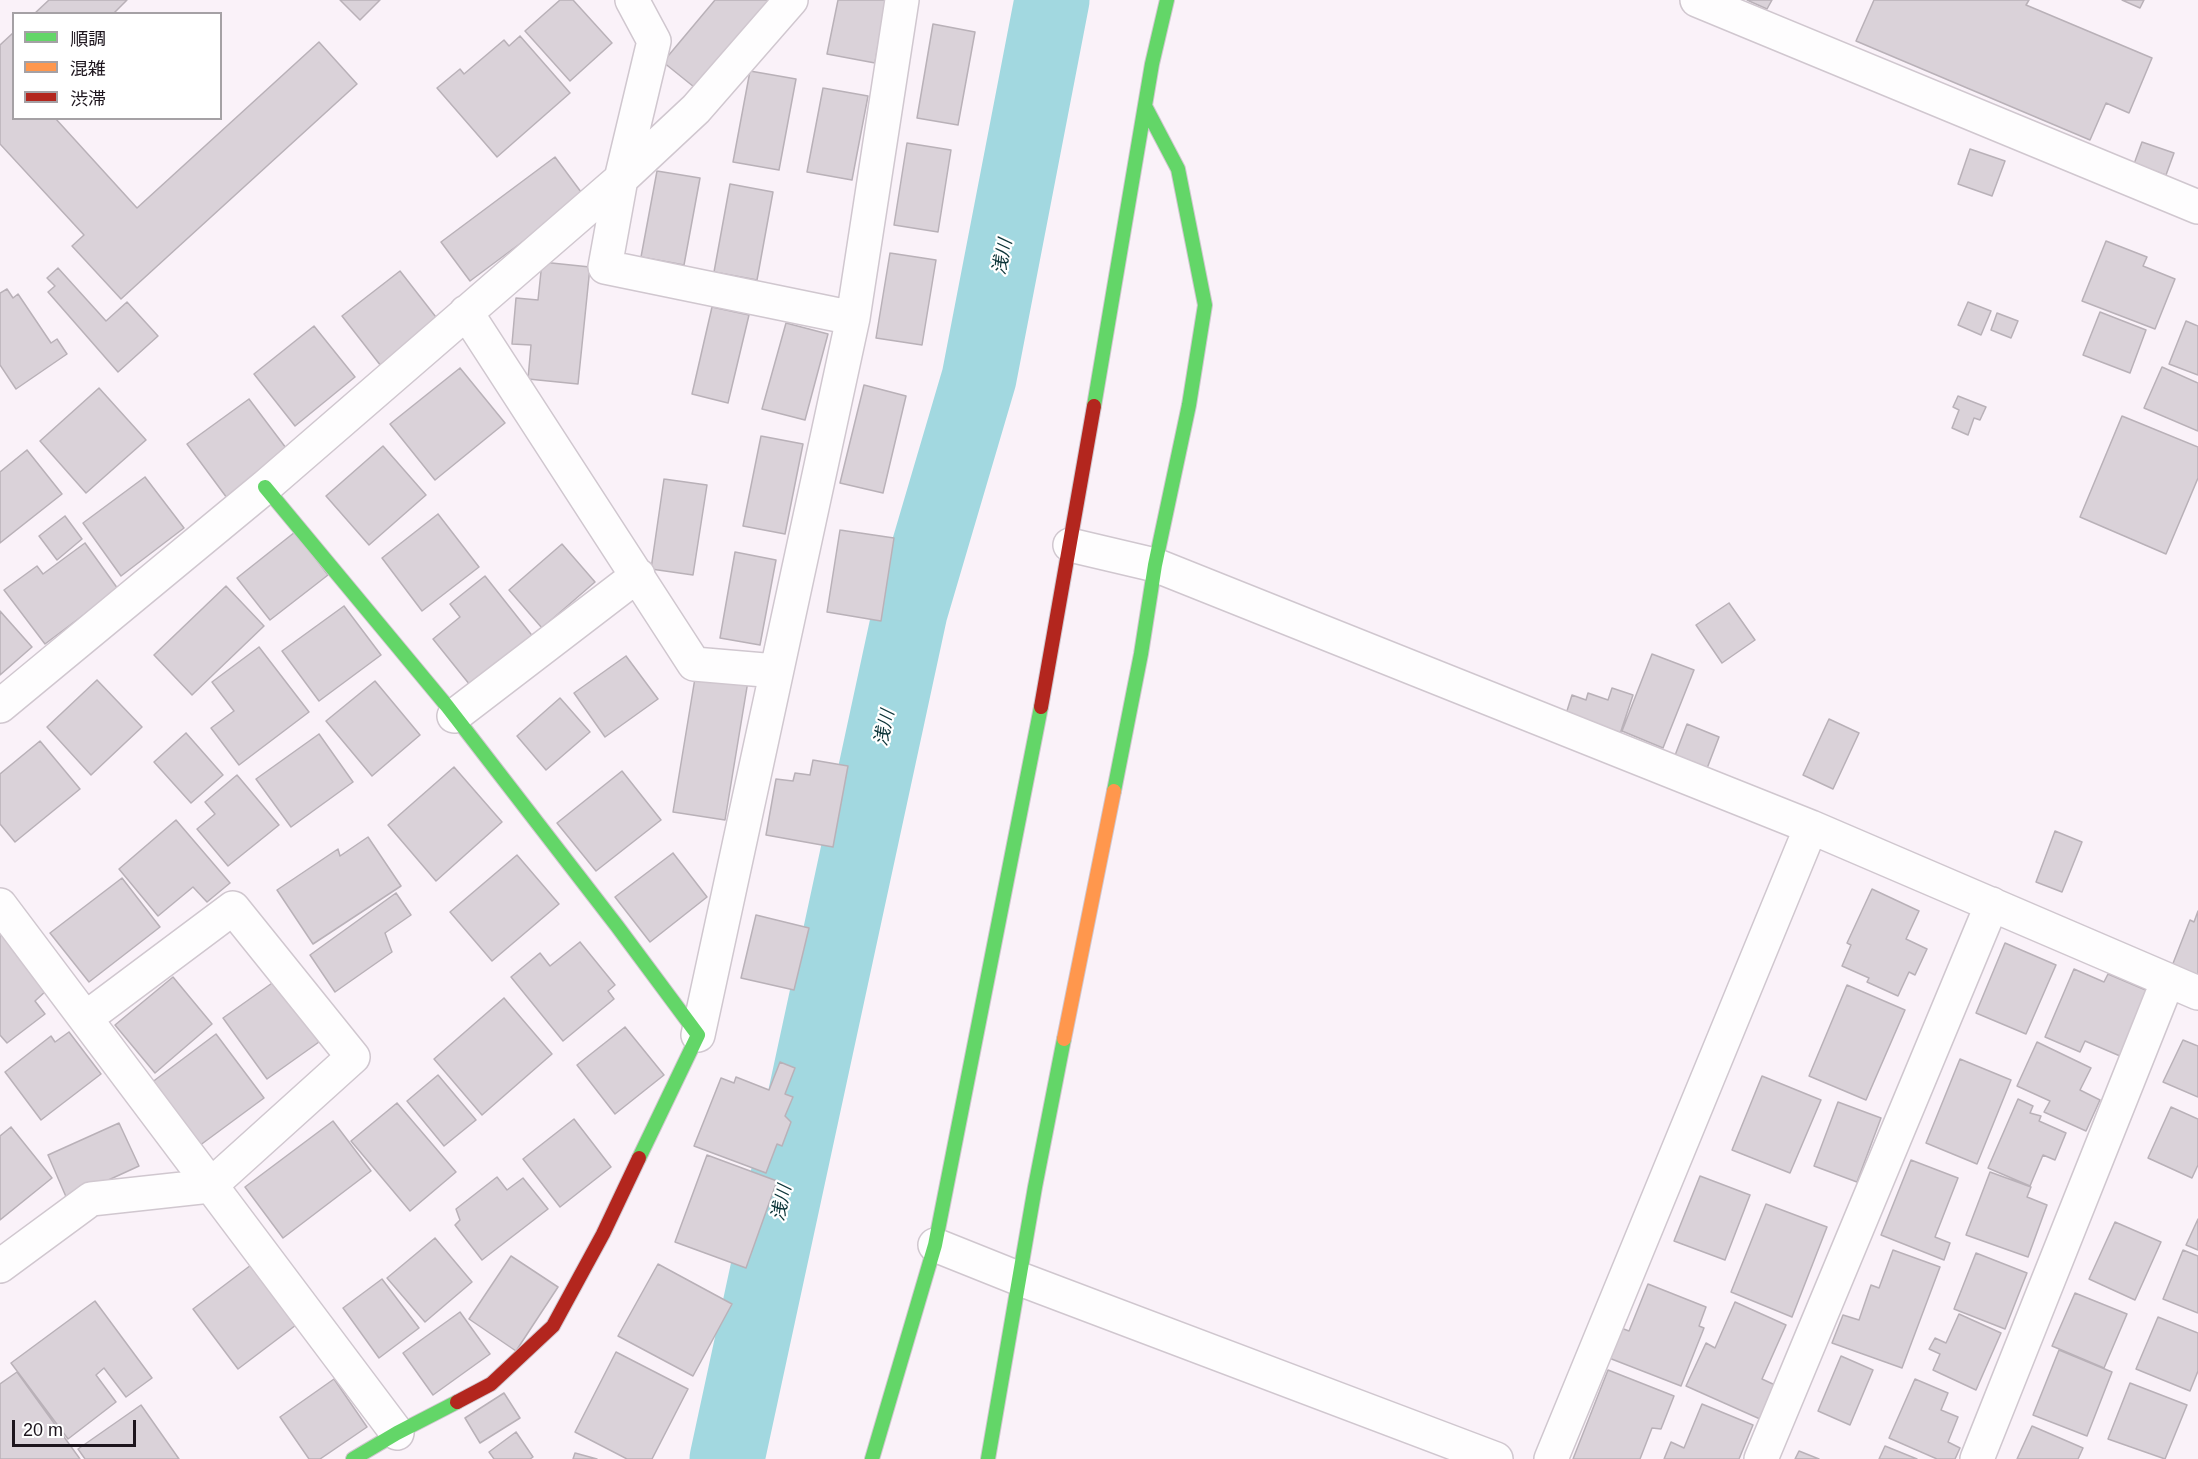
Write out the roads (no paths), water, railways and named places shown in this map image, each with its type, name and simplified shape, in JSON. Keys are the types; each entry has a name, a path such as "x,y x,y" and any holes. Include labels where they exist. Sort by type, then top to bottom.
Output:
{"street":[{"path":"632,0 654,41 621,179 604,267 853,318"},
{"path":"0,706 265,487 621,179 696,109 791,0"},
{"path":"353,1459 397,1433 491,1384 553,1326 603,1234 698,1035 853,318 902,0"},
{"path":"872,1459 935,1245 1028,781 1152,64 1167,0"},
{"path":"1697,0 2198,207"},
{"path":"988,1459 1039,1164 1141,654 1155,565 1189,405 1205,304 1178,169 1146,108"},
{"path":"466,312 694,664 776,671"},
{"path":"265,487 454,716 617,926 698,1035"},
{"path":"1070,545 1155,565 1811,826 2198,993"},
{"path":"454,716 638,576"},
{"path":"1551,1459 1811,826"},
{"path":"1761,1459 1992,904"},
{"path":"0,905 397,1433"},
{"path":"0,1266 91,1199 210,1186 353,1057 233,908 86,1018"},
{"path":"1977,1459 2168,980"},
{"path":"935,1245 1496,1459"}],"waterway":[{"name":"浅川","path":"727,1459 910,612 979,378 1052,0"}]}
